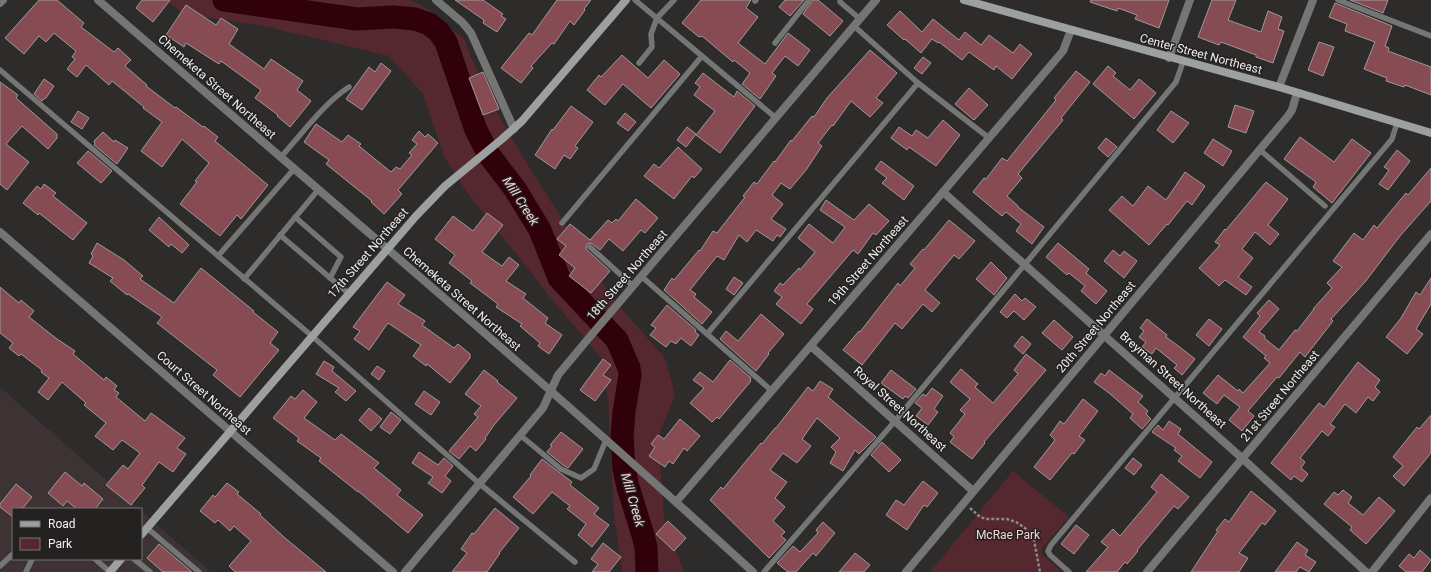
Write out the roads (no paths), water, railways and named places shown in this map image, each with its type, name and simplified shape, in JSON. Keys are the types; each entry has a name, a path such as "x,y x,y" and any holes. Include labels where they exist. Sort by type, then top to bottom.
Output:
{"main road":[{"name":"17th Street Northeast","path":"142,535 312,336 378,262 386,249 445,186 514,129 626,0"},
{"name":"Center Street Northeast","path":"964,0 1183,62 1279,87 1431,133"},
{"path":"110,572 120,560"}],"street":[{"path":"0,3 3,0"},
{"name":"Chemeketa Street Northeast","path":"98,0 550,390 753,572"},
{"path":"436,0 463,23 471,33 514,129"},
{"name":"18th Street Northeast","path":"405,572 546,404 550,390 558,375 613,308 876,0"},
{"path":"1169,58 1190,0"},
{"path":"1279,87 1313,0"},
{"name":"19th Street Northeast","path":"676,502 943,192 1062,51 1071,30"},
{"name":"20th Street Northeast","path":"906,572 1288,116 1292,110 1298,93"},
{"name":"Breyman Street Northeast","path":"943,192 1243,458 1366,572"},
{"name":"Court Street Northeast","path":"0,232 393,572"},
{"name":"21st Street Northeast","path":"1147,572 1431,234"},
{"name":"Royal Street Northeast","path":"811,346 974,491"},
{"path":"1372,572 1431,498"}],"lane":[{"path":"635,0 776,118"},
{"path":"639,63 652,47 651,34 657,18 674,0"},
{"path":"775,43 809,0"},
{"path":"840,0 840,2 860,19"},
{"path":"1338,0 1431,36"},
{"path":"854,26 918,82 989,138"},
{"path":"562,223 702,56"},
{"path":"764,572 895,421 1176,82 1183,62"},
{"path":"0,70 312,336 480,484 575,562"},
{"path":"707,334 918,82"},
{"path":"280,158 328,104 349,87"},
{"path":"1068,572 1050,555 1048,551 1049,548 1392,139 1397,123"},
{"path":"1260,150 1325,206"},
{"path":"218,256 294,169"},
{"path":"244,278 318,190"},
{"path":"295,217 341,257 330,278"},
{"path":"280,235 349,294"},
{"path":"590,247 633,286"},
{"path":"641,276 772,391"},
{"path":"520,435 561,469 581,478 594,469 608,442"},
{"path":"147,528 199,572"},
{"path":"0,566 12,555"},
{"path":"26,572 32,560"},
{"path":"96,560 110,572"},
{"path":"135,560 150,572"}],"waterway":[{"name":"Mill Creek","path":"224,0 357,19 393,17 415,19 429,24 439,32 446,42 476,130 489,155 515,189 540,230 559,278 617,340 629,368 630,375 624,412 622,437 624,469 646,547 647,572"}],"park label":[{"name":"McRae Park","path":"1008,535"}]}
